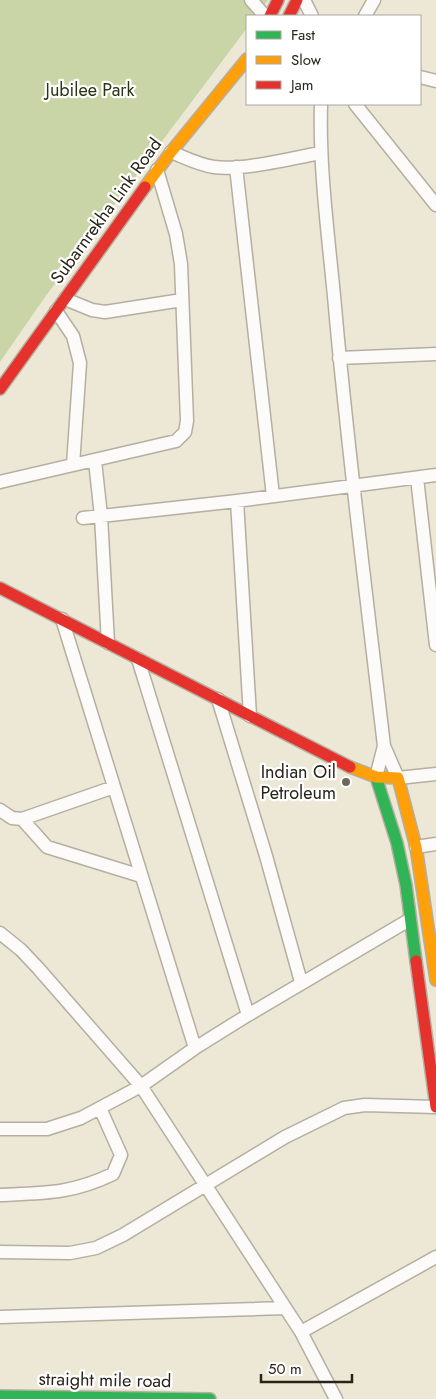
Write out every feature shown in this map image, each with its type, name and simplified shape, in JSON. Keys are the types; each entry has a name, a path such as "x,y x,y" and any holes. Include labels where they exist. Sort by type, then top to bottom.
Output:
{"main road":[{"path":"270,15 278,0"},
{"path":"290,15 297,0"},
{"name":"Subarnrekha Link Road","path":"0,389 170,152 246,60"},
{"path":"0,588 337,762 376,777 398,778 416,847 436,980"},
{"path":"376,777 397,843 406,885 409,920 436,1107"},
{"name":"straight mile road","path":"0,1396 210,1399"}],"street":[{"path":"251,0 264,15"},
{"path":"304,0 312,15"},
{"path":"366,15 374,0"},
{"path":"421,77 436,81"},
{"path":"321,105 321,153 339,358 352,487 384,746 398,778 436,774"},
{"path":"356,105 436,206"},
{"path":"170,152 207,165 236,167 321,153"},
{"path":"236,167 273,496"},
{"path":"0,482 176,442 185,432 188,421 181,264 176,234 157,170"},
{"path":"64,299 92,310 105,312 182,300"},
{"path":"56,311 73,336 80,363 73,466"},
{"path":"339,358 436,354"},
{"path":"95,461 101,516 108,643"},
{"path":"83,518 237,502 436,475"},
{"path":"417,478 436,645"},
{"path":"237,502 250,716"},
{"path":"62,620 195,1048"},
{"path":"138,659 248,1015"},
{"path":"218,699 266,856 301,982"},
{"path":"376,777 384,746"},
{"path":"0,810 12,818 22,819 114,787"},
{"path":"22,819 47,848 142,876"},
{"path":"416,847 436,844"},
{"path":"0,1129 47,1129 65,1125 100,1108 141,1086 195,1048 301,982 409,920"},
{"path":"0,933 38,968 141,1086 300,1332 336,1399"},
{"path":"0,1252 70,1253 96,1248 123,1235 285,1137 344,1108 365,1105 436,1107"},
{"path":"0,1195 56,1193 77,1189 113,1174 121,1155 100,1108"},
{"path":"300,1332 436,1257"},
{"path":"0,1317 285,1308"}],"green space":[{"name":"Jubilee Park","path":"0,0 268,0 257,15 246,15 246,29 45,297 0,362"}],"traffic: fast":[{"path":"376,777 397,843 406,885 416,961"},
{"path":"0,1396 210,1399"}],"traffic: slow":[{"path":"145,187 246,60"},
{"path":"350,767 376,777 398,778 416,847 436,980"}],"traffic: jam":[{"path":"270,15 278,0"},
{"path":"290,15 297,0"},
{"path":"0,389 145,187"},
{"path":"0,588 350,767"},
{"path":"416,961 436,1107"}],"place":[{"name":"Indian Oil Petroleum","path":"346,782"}]}
